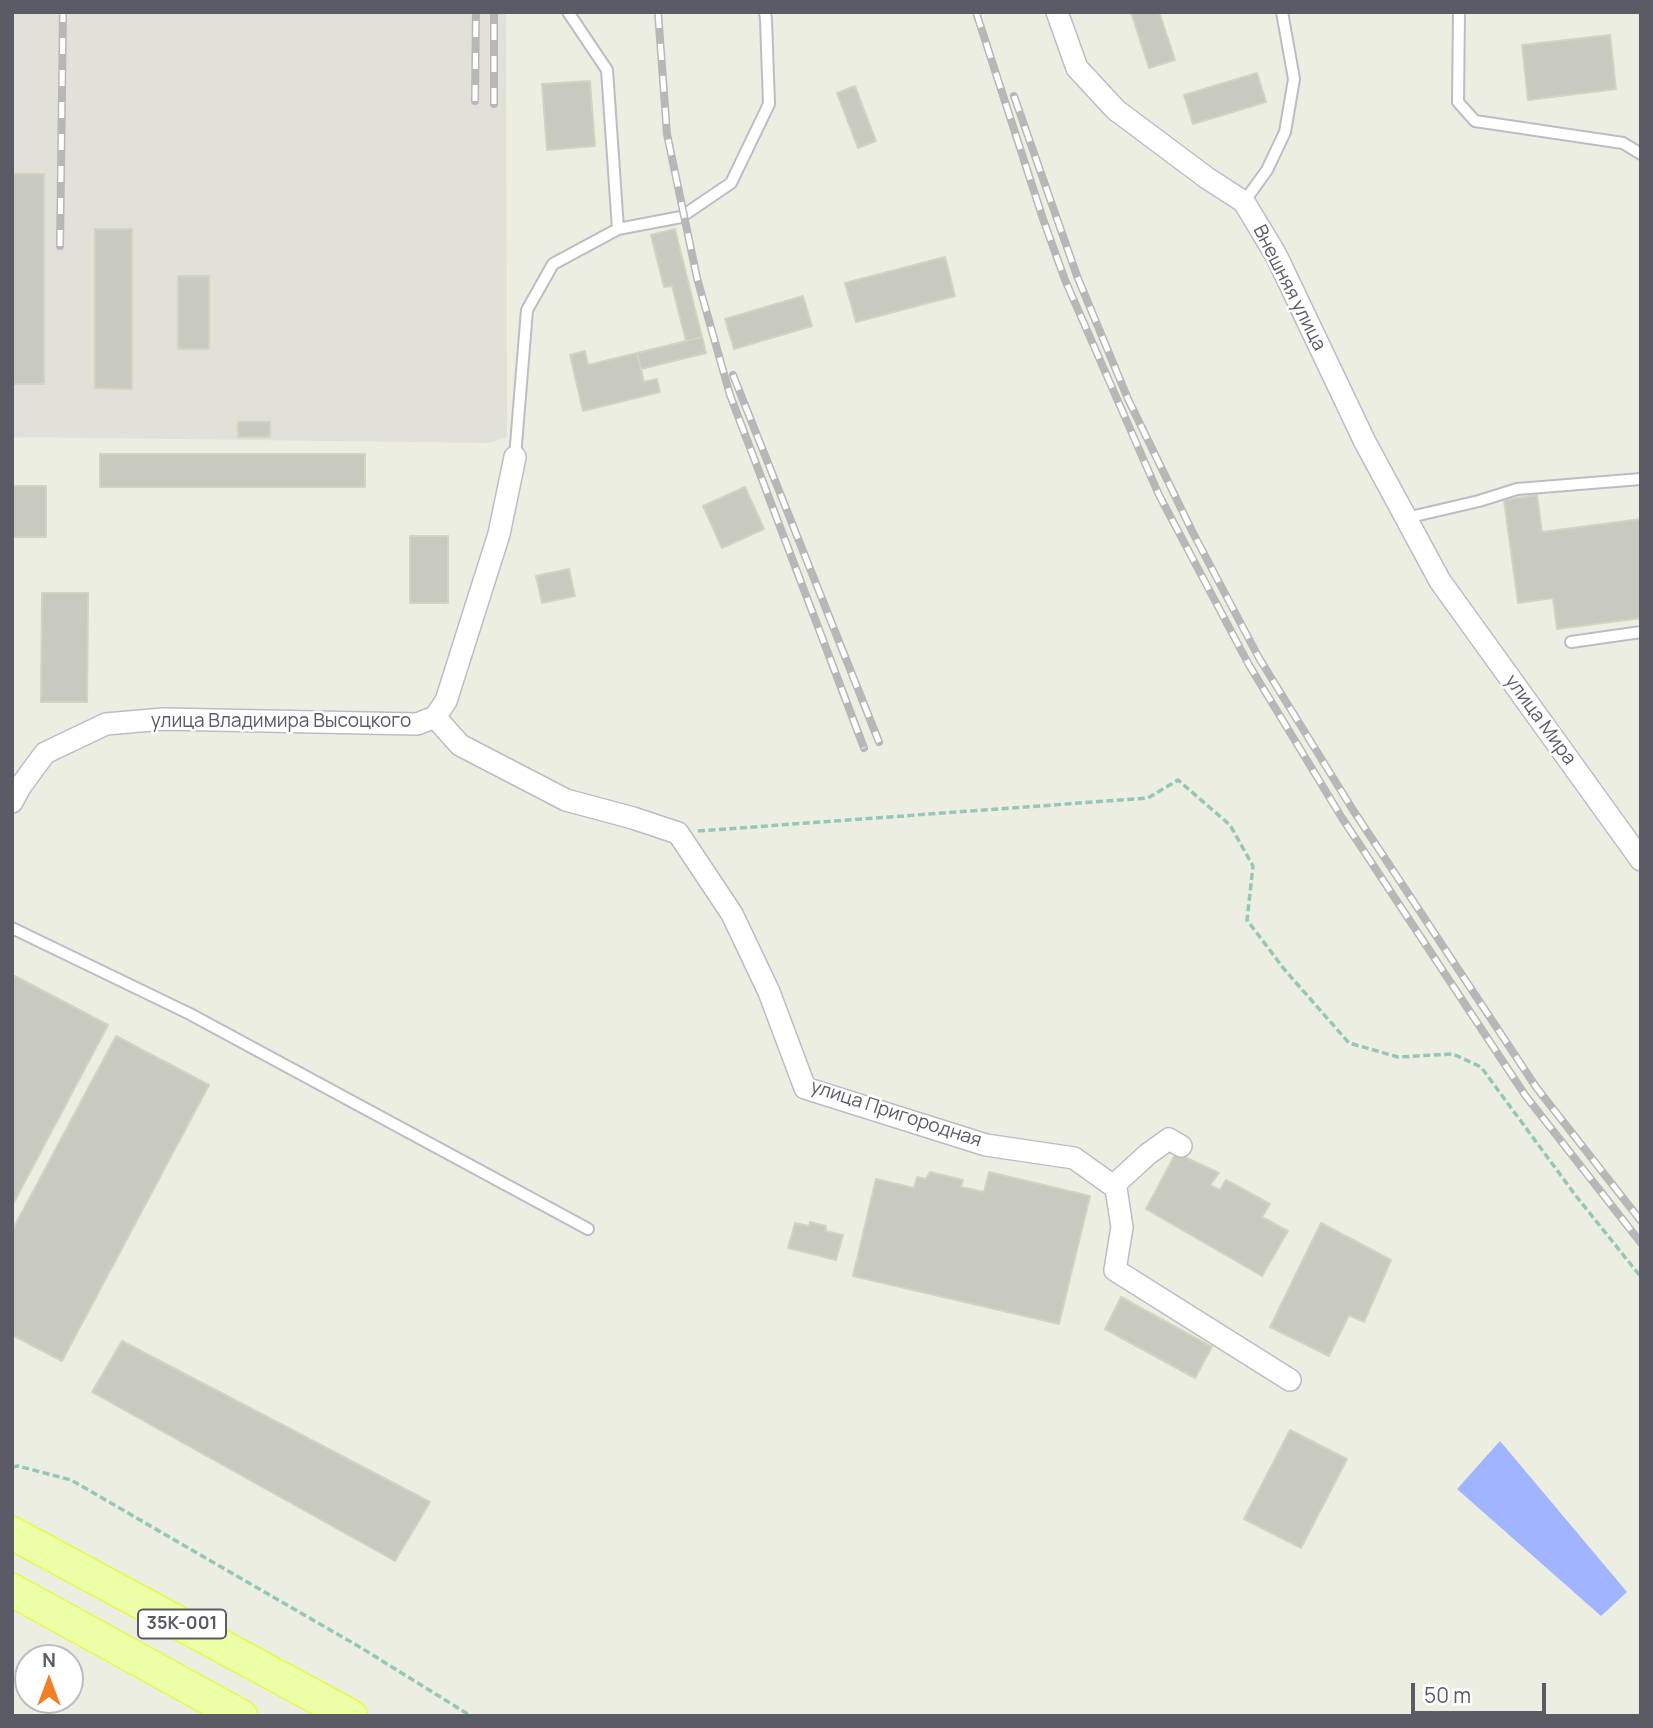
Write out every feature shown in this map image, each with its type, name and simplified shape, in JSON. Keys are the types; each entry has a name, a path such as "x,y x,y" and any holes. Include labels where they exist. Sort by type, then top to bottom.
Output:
{"main road":[{"name":"35К-001","path":"12,1533 351,1716"},
{"name":"35К-001","path":"12,1590 241,1716"}],"street":[{"name":"Внешняя улица","path":"1057,12 1077,68 1116,110 1207,178 1244,202 1276,255 1365,442 1440,581"},
{"name":"улица Владимира Высоцкого","path":"12,802 44,753 106,724 163,719 418,724 435,717 446,701 499,534 515,457"},
{"name":"улица Мира","path":"1440,581 1641,860"},
{"path":"435,717 460,745 566,800 678,833"},
{"name":"улица Пригородная","path":"678,833 732,914 769,992 804,1087 986,1144 1074,1158 1113,1186"},
{"path":"1181,1146 1169,1139 1113,1186 1116,1188 1122,1227 1115,1270 1290,1380"}],"lane":[{"path":"568,12 607,69 618,229"},
{"path":"515,457 527,310 554,264 618,229 681,217 731,183 769,104 765,12"},
{"path":"1244,202 1267,170 1285,132 1294,79 1282,12"},
{"path":"1459,12 1458,102 1475,121 1623,143 1641,154"},
{"path":"1406,518 1517,489 1641,479"},
{"path":"1571,642 1641,632"},
{"path":"12,928 190,1014 588,1229"}],"path":[{"path":"678,833 1148,798 1178,780 1230,825 1253,866 1247,920 1284,969 1349,1043 1398,1057 1453,1054 1481,1067 1576,1196 1641,1277"},
{"path":"12,1467 18,1466 71,1480 363,1649 471,1716"}],"shaded area":[{"path":"12,12 506,12 507,437 488,443 12,437"}],"water":[{"path":"1500,1441 1627,1592 1601,1616 1457,1489"}],"building":[{"path":"1131,12 1159,12 1175,60 1149,68"},
{"path":"1610,35 1616,89 1528,100 1522,45"},
{"path":"1257,73 1266,102 1193,124 1184,95"},
{"path":"590,81 595,146 547,150 542,84"},
{"path":"855,86 876,141 858,148 837,93"},
{"path":"12,174 44,174 44,384 12,384"},
{"path":"95,229 132,229 132,389 95,388"},
{"path":"675,229 702,337 686,341 672,286 664,287 651,235"},
{"path":"945,257 955,296 856,322 845,283"},
{"path":"178,276 209,276 209,349 178,349"},
{"path":"803,296 812,326 734,349 725,319"},
{"path":"702,337 706,353 641,369 637,353"},
{"path":"585,351 588,365 637,353 644,382 657,379 660,392 583,411 570,355"},
{"path":"238,422 270,422 270,437 238,437"},
{"path":"100,454 365,454 365,487 100,487"},
{"path":"12,486 46,486 46,537 12,537"},
{"path":"745,487 764,529 722,548 703,506"},
{"path":"1537,495 1542,532 1641,519 1641,618 1557,629 1553,598 1518,603 1504,500"},
{"path":"410,536 448,536 448,603 410,603"},
{"path":"569,569 575,596 542,603 536,576"},
{"path":"42,593 88,593 87,702 41,702"},
{"path":"15,976 108,1025 12,1206 12,981"},
{"path":"116,1036 209,1085 62,1361 12,1335 12,1231"},
{"path":"1176,1153 1219,1173 1210,1185 1220,1190 1226,1180 1270,1204 1262,1217 1288,1231 1262,1276 1146,1209"},
{"path":"930,1172 963,1180 961,1187 984,1192 989,1172 1090,1196 1059,1324 853,1276 876,1179 914,1188 917,1177 926,1179"},
{"path":"810,1222 826,1226 826,1231 843,1235 836,1260 788,1248 795,1223 809,1226"},
{"path":"1321,1223 1391,1260 1364,1322 1349,1315 1329,1356 1270,1327"},
{"path":"1121,1297 1212,1347 1195,1378 1105,1329"},
{"path":"122,1341 430,1502 395,1561 92,1392"},
{"path":"1290,1430 1347,1459 1301,1548 1244,1519"}],"railway":[{"path":"60,246 63,12"},
{"path":"475,101 476,12"},
{"path":"494,12 494,104"},
{"path":"658,12 667,134 697,278 730,395 864,748"},
{"path":"976,12 1065,280 1159,495 1249,665 1342,818 1525,1095 1641,1243"},
{"path":"1014,96 1077,276 1128,399 1192,531 1259,658 1353,810 1536,1087 1641,1221"},
{"path":"733,375 879,742"}]}
